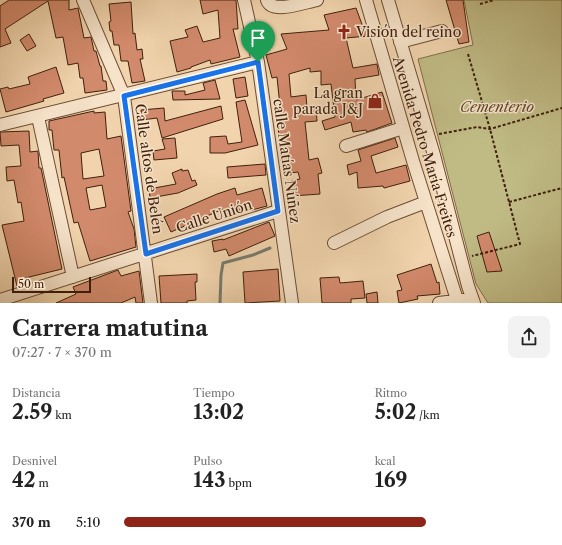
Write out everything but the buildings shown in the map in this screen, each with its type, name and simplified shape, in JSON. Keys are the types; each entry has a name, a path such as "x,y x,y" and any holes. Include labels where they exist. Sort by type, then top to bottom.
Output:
{"street":[{"name":"Calle altos de Belén","path":"83,0 124,96 146,254 151,303"},
{"name":"calle Matías Núñez","path":"244,0 258,62 292,303"},
{"path":"267,0 273,7 280,8 317,0"},
{"name":"Avenida Pedro María Freites","path":"366,0 403,128 457,302"},
{"name":"Avenida Pedro María Freites","path":"388,0 428,136 473,301"},
{"path":"400,42 442,30"},
{"path":"0,125 124,96 258,62"},
{"path":"38,117 73,277"},
{"path":"346,146 403,128"},
{"path":"334,243 387,217 426,202"},
{"name":"Calle Unión","path":"0,300 278,211"},
{"path":"439,303 473,301"}],"path":[{"path":"480,4 494,0"},
{"path":"461,258 520,244 490,129 468,54"},
{"path":"428,136 477,127 490,129 562,108"},
{"path":"509,202 562,188"}],"green space":[{"name":"Cementerio","path":"464,0 562,0 562,303 488,303 476,284 418,59 473,45"}],"waterway":[{"path":"220,303 223,263 253,255 270,248"}],"place":[{"name":"Visión del reino","path":"344,32"},
{"name":"La gran parada J&J","path":"375,101"}],"route":[{"path":"258,62 278,211 146,254 124,96 258,62"}]}
